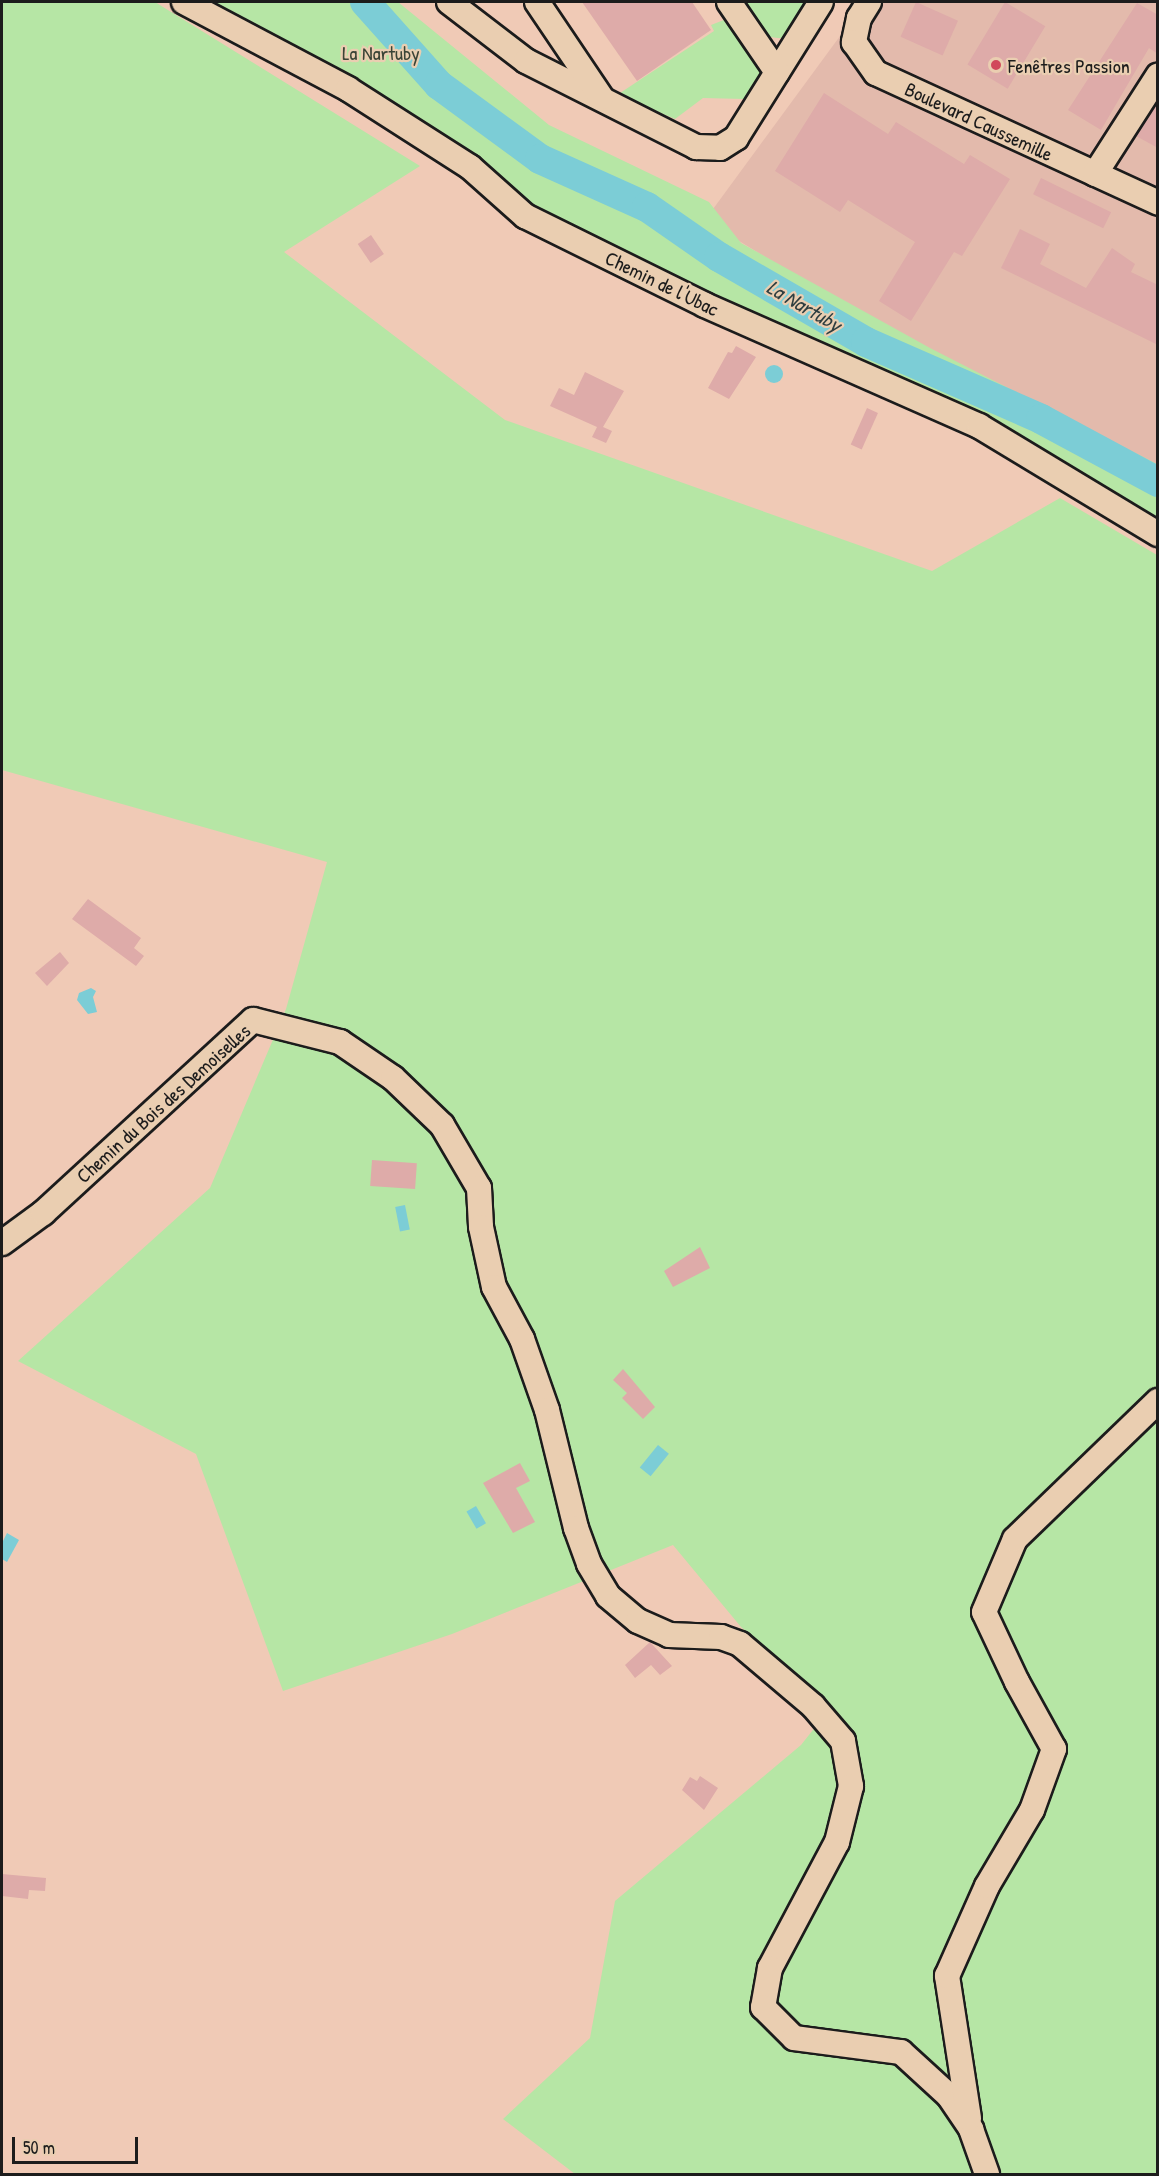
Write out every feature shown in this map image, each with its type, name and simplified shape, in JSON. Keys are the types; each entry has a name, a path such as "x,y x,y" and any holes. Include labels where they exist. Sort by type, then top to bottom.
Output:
{"street":[{"name":"Chemin de l'Ubac","path":"184,2 348,89 470,167 525,216 705,305 979,426 1158,534"},
{"path":"449,2 526,60 696,147 720,148 736,138 821,2"},
{"path":"537,2 602,99"},
{"path":"729,2 777,72"},
{"name":"Boulevard Caussemille","path":"869,2 859,18 854,42 876,73 1158,202"},
{"path":"1095,174 1158,76"},
{"name":"Chemin du Bois des Demoiselles","path":"2,1243 43,1213 253,1020 340,1042 393,1078 442,1125 479,1188 482,1227 494,1287 522,1339 547,1410 576,1528 589,1564 608,1596 638,1621 669,1635 721,1637 740,1644 813,1706 843,1741 851,1786 837,1842 770,1968 763,2007 794,2038 901,2052 949,2096 971,2129 987,2175"},
{"path":"971,2129 947,1976 987,1886 1032,1810 1054,1749 1017,1682 984,1612 1015,1539 1128,1425 1158,1401"}],"shaded area":[{"path":"865,2 1157,2 1157,464 915,349 705,220"}],"green space":[{"path":"2,2 155,2 420,166 284,252 505,420 932,571 1060,498 1157,555 1157,2174 575,2174 503,2119 590,2038 615,1901 801,1745 832,1706 741,1627 673,1545 452,1634 283,1691 196,1454 18,1361 210,1188 286,1009 327,862 2,770"},
{"name":"La Nartuby","path":"184,2 398,2 549,125 709,202 741,243 930,348 1157,464 1157,534 985,429 533,212"},
{"path":"740,2 815,2 787,38 778,38 762,36"},
{"path":"729,18 764,74 753,93 744,99 703,98 675,119 617,95 714,31 711,25"}],"water":[{"path":"774,365 780,368 783,374 780,380 774,383 768,380 765,374 768,368"},
{"path":"91,988 96,991 93,997 97,1012 88,1014 77,1000 79,993"},
{"path":"405,1205 410,1230 400,1231 395,1207"},
{"path":"658,1445 669,1454 651,1476 640,1468"},
{"path":"476,1506 486,1523 476,1529 466,1512"},
{"path":"7,1533 19,1540 7,1562 2,1559 2,1543"}],"building":[{"path":"582,2 692,2 711,30 637,81"},
{"path":"916,2 958,21 943,55 901,37"},
{"path":"1005,2 1045,26 1008,89 967,65"},
{"path":"1137,3 1158,15 1158,54 1149,48 1101,130 1068,110"},
{"path":"824,93 888,134 896,122 964,164 970,155 1010,179 962,256 954,252 911,321 879,301 915,242 848,200 840,212 775,171"},
{"path":"1158,103 1158,148 1136,136"},
{"path":"1041,178 1111,212 1103,228 1033,194"},
{"path":"1020,229 1050,244 1040,264 1086,288 1112,248 1135,264 1131,272 1158,285 1158,345 1001,268"},
{"path":"371,235 384,254 371,263 358,244"},
{"path":"736,346 756,357 729,399 708,388 728,352 732,353"},
{"path":"585,372 624,391 603,427 612,431 606,443 592,437 597,427 550,406 559,388 574,395"},
{"path":"867,408 878,413 862,449 851,445"},
{"path":"88,899 141,938 134,948 144,956 136,966 72,919"},
{"path":"60,952 69,963 47,986 35,973"},
{"path":"372,1160 417,1163 415,1189 370,1186"},
{"path":"700,1247 710,1268 673,1287 664,1271"},
{"path":"623,1369 655,1407 643,1419 622,1398 627,1393 613,1380"},
{"path":"520,1463 530,1481 516,1488 535,1522 513,1533 483,1483"},
{"path":"650,1642 672,1666 660,1675 651,1665 635,1678 625,1665"},
{"path":"700,1776 718,1788 704,1810 682,1790 690,1777 697,1781"},
{"path":"2,1874 46,1878 45,1891 29,1890 28,1899 2,1896"}],"waterway":[{"name":"La Nartuby","path":"365,2 439,85 540,159 647,207 719,257 866,342 1041,419 1158,482"}],"place":[{"name":"Fenêtres Passion","path":"996,65"}]}
